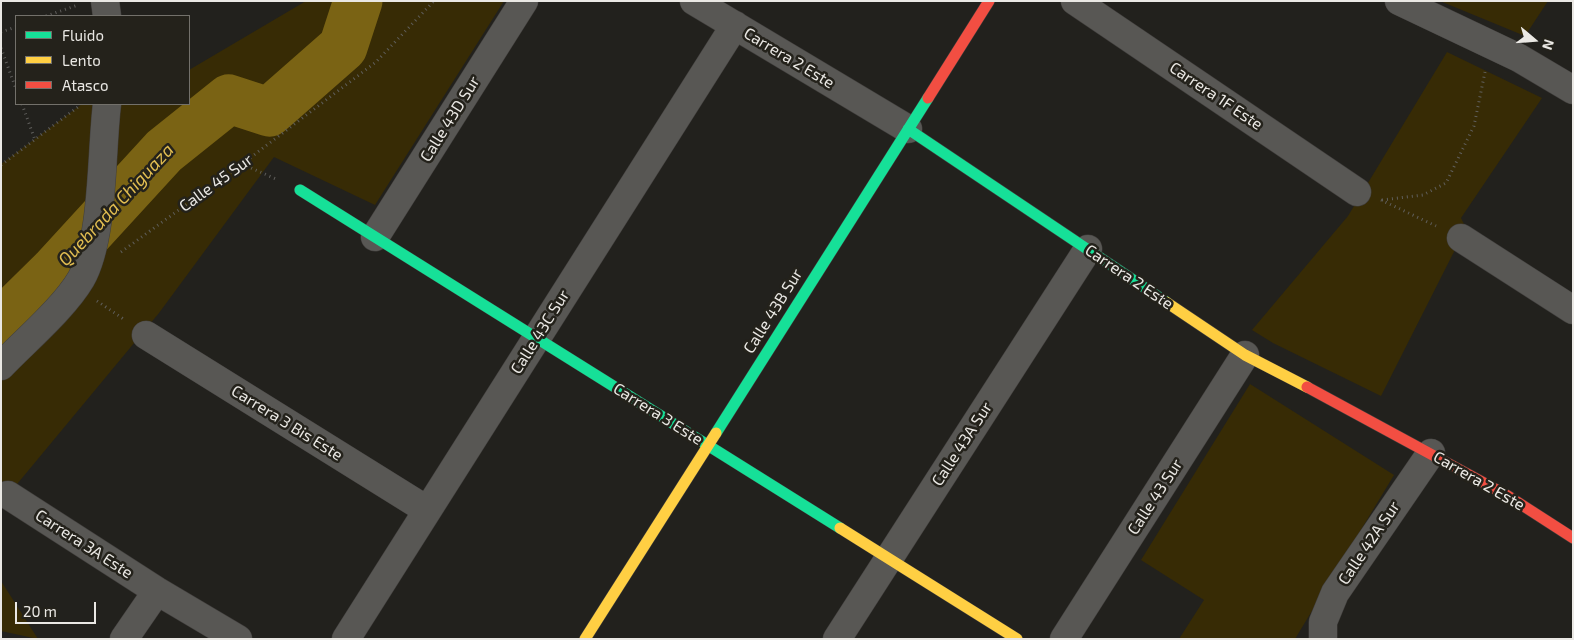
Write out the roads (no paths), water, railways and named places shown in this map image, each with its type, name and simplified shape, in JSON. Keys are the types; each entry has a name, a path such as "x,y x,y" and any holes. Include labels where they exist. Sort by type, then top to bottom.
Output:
{"street":[{"name":"Calle 43D Sur","path":"375,237 524,1"},
{"name":"Carrera 2 Este","path":"694,1 908,129 1245,355 1431,453 1508,496 1573,538"},
{"name":"Calle 43B Sur","path":"585,639 989,1"},
{"name":"Carrera 1F Este","path":"1075,1 1369,196"},
{"path":"1399,1 1519,58 1573,90"},
{"path":"93,3 107,15"},
{"name":"Calle 43C Sur","path":"346,639 735,25"},
{"path":"1,366 78,284 87,267 95,235 107,105"},
{"name":"Carrera 3 Este","path":"300,190 1017,639"},
{"path":"1461,238 1573,310"},
{"name":"Calle 43A Sur","path":"837,639 1088,249"},
{"name":"Carrera 3 Bis Este","path":"146,335 427,510"},
{"name":"Calle 43 Sur","path":"1064,639 1245,355"},
{"name":"Calle 42A Sur","path":"1323,639 1323,622 1335,594 1431,453"},
{"name":"Carrera 3A Este","path":"8,495 157,591 238,639"},
{"path":"124,639 157,591"}],"waterway":[{"name":"Quebrada Chiguaza","path":"1,323 54,271 164,151 229,99 269,112 343,47 358,1"}]}
